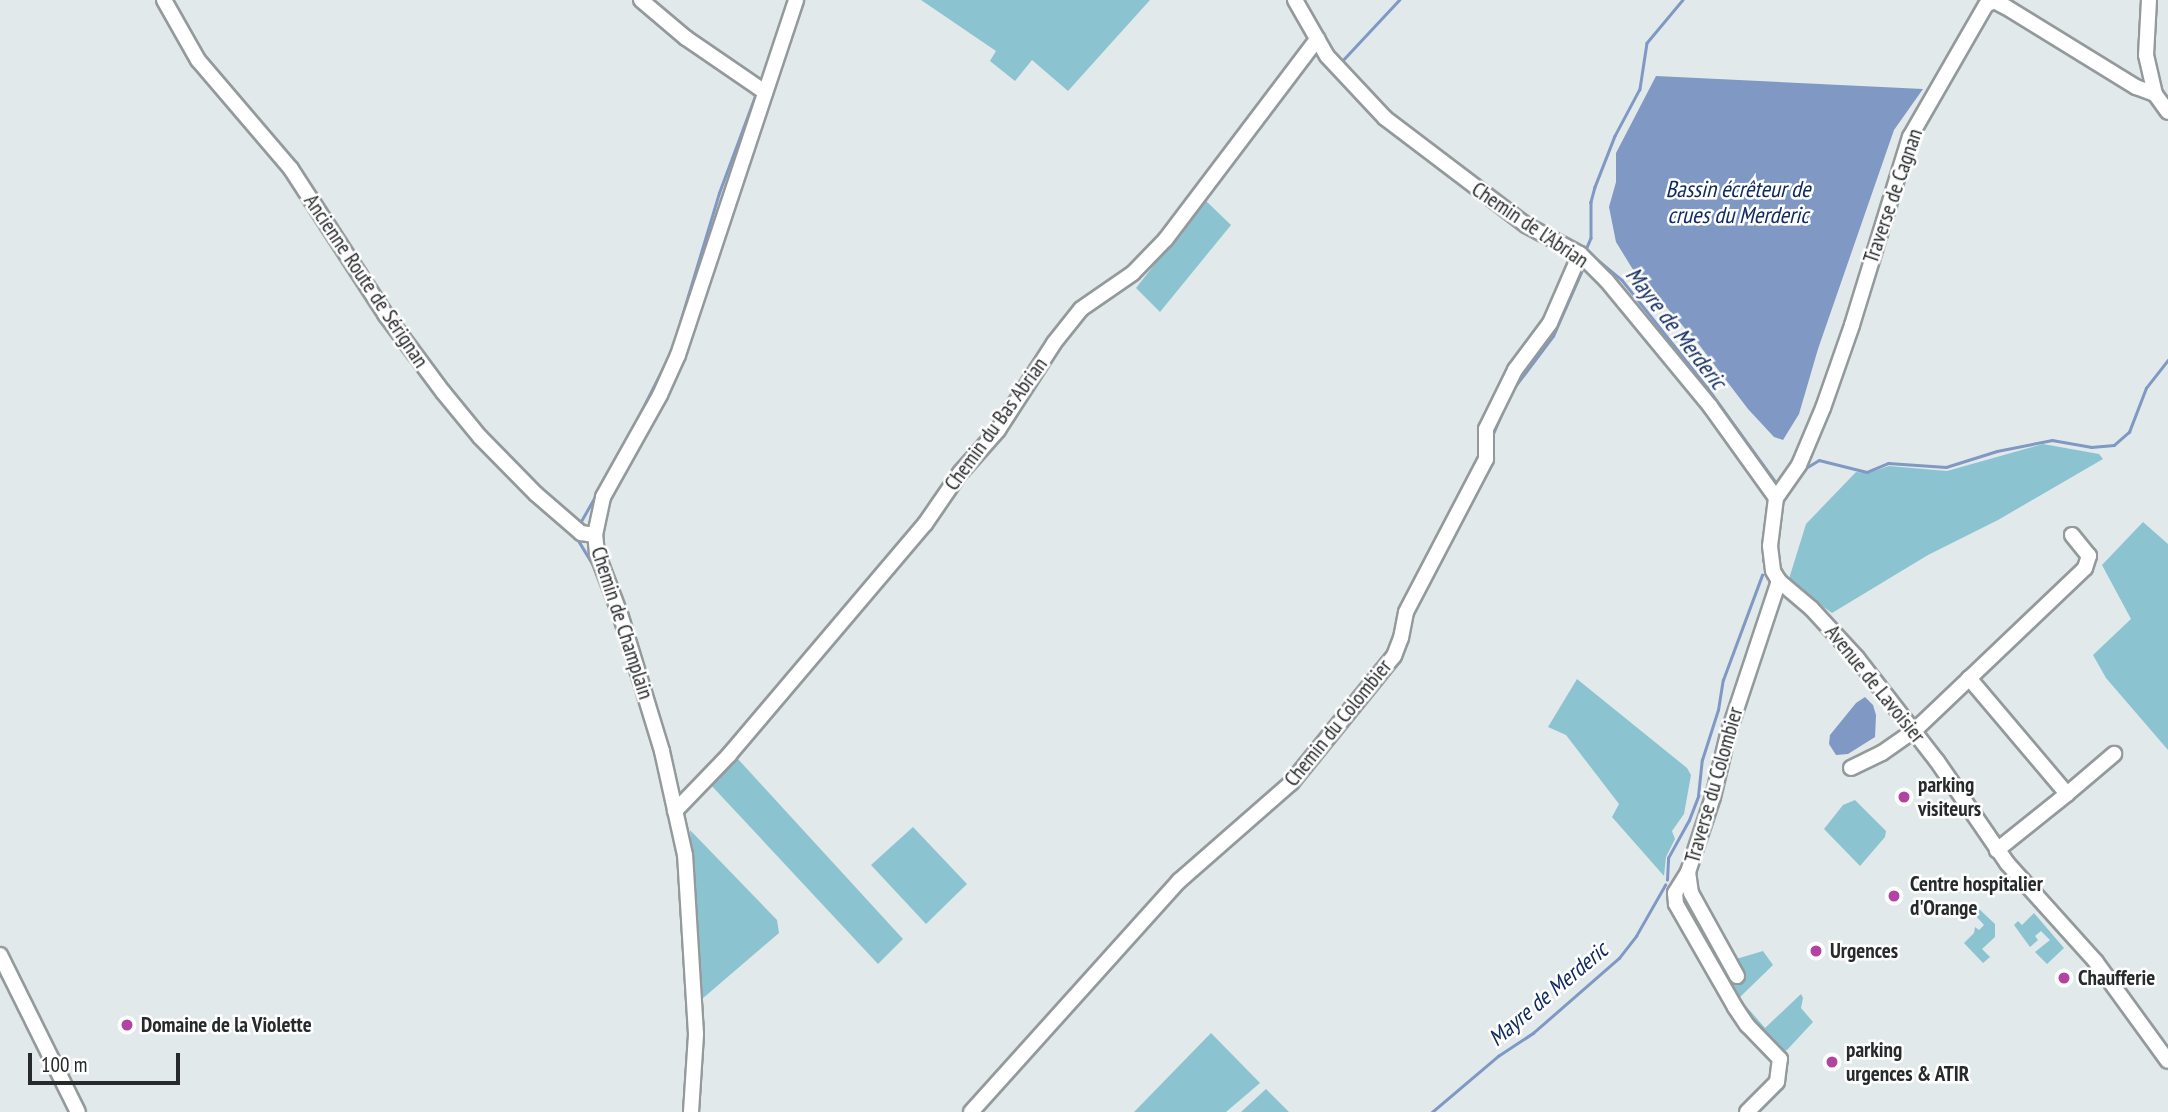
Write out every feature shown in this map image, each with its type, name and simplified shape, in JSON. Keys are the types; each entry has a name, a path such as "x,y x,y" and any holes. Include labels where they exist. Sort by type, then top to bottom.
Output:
{"street":[{"name":"Ancienne Route de Sérignan","path":"164,0 198,60 291,169 385,314 443,392 480,437 536,494 581,533 595,535"},
{"path":"641,0 686,38 765,92"},
{"name":"Chemin de Champlain","path":"691,1112 695,1069 695,990 685,855 662,751 620,614 597,553 595,535 603,497 660,395 678,355 796,0"},
{"name":"Chemin de l'Abrian","path":"1295,0 1317,40 1358,91 1406,136 1526,225 1580,254 1648,329 1710,406 1774,496"},
{"path":"2149,0 2146,55 2155,94 2168,112"},
{"name":"Traverse de Cagnan","path":"1774,496 1793,476 1822,408 1852,325 1910,137 1986,5 1994,1 2006,7 2136,87 2155,94"},
{"name":"Chemin du Bas Abrian","path":"675,811 726,759 925,524 960,473 998,430 1054,343 1081,309 1133,272 1166,239 1317,40"},
{"name":"Chemin du Colombier","path":"971,1112 1180,881 1291,783 1394,656 1406,612 1486,459 1486,429 1515,370 1550,323 1580,254"},
{"path":"1774,496 1770,546 1773,571 1779,581"},
{"path":"1851,768 1882,753 1914,731 2085,568 2089,556 2072,535"},
{"name":"Avenue de Lavoisier","path":"1779,581 1811,608 1857,658 1914,731 1997,850 2102,970 2168,1061"},
{"name":"Traverse du Colombier","path":"1747,1112 1777,1082 1780,1059 1747,1025 1676,904 1675,893 1688,872 1713,797 1728,734 1779,581"},
{"path":"1969,678 2067,794"},
{"path":"1997,850 2114,754"},
{"path":"1688,872 1691,893 1737,976"},
{"path":"0,955 52,1054 78,1112"}],"shaded area":[{"path":"921,0 1150,0 1068,91 1032,60 1015,81 990,61 996,51"},
{"path":"1205,200 1231,225 1160,312 1136,288"},
{"path":"2043,444 2099,454 2103,459 1998,520 1928,555 1832,613 1788,582 1806,524 1856,472 1868,473 1889,466 1947,471"},
{"path":"2143,522 2168,544 2168,750 2106,678 2093,655 2131,619 2102,565"},
{"path":"1577,679 1687,768 1691,775 1684,814 1672,831 1675,839 1666,857 1664,876 1612,817 1619,804 1566,735 1548,727"},
{"path":"737,758 903,939 878,964 710,784"},
{"path":"1855,800 1886,831 1885,837 1860,866 1824,829 1843,805"},
{"path":"913,827 967,884 926,924 871,865"},
{"path":"690,830 777,920 779,933 702,999"},
{"path":"1682,889 1726,962 1763,951 1773,965 1739,998 1765,1028 1801,994 1801,1008 1813,1022 1787,1050 1779,1053 1748,1024 1678,903"},
{"path":"1979,909 1995,924 1995,937 1982,949 1990,957 1983,963 1964,943 1974,933 1975,927 1979,930 1984,925 1975,915"},
{"path":"2034,913 2064,948 2047,964 2035,952 2050,940 2041,931 2035,936 2038,940 2030,947 2014,925 2018,921 2022,925"},
{"path":"1211,1033 1260,1083 1226,1112 1134,1112"},
{"path":"1266,1089 1289,1112 1241,1112"}],"water":[{"name":"Bassin écrêteur de crues du Merderic","path":"1656,76 1923,89 1894,130 1818,349 1799,414 1783,440 1774,437 1748,409 1697,342 1632,268 1616,242 1609,207 1616,182 1616,153"},
{"path":"1865,697 1873,705 1876,715 1875,737 1848,754 1836,755 1829,744 1830,735 1856,703"}],"waterway":[{"path":"1304,0 1314,20"},
{"path":"1341,62 1399,0"},
{"name":"Mayre de Merderic","path":"1683,0 1647,43 1640,89 1615,136 1595,187 1591,202 1591,238 1586,250 1622,280 1707,387 1778,485"},
{"path":"626,441 671,352 719,193 755,96 749,89"},
{"path":"1513,389 1553,336 1583,268"},
{"path":"1804,469 1819,460 1867,472 1888,463 1946,467 1997,451 2052,440 2091,447 2114,445 2129,432 2146,388 2168,360"},
{"path":"1492,436 1503,410"},
{"path":"580,523 613,465"},
{"name":"Mayre de Merderic","path":"1766,522 1768,508"},
{"path":"577,538 597,571"},
{"name":"Mayre de Merderic","path":"1763,561 1764,549"},
{"name":"Mayre de Merderic","path":"1667,880 1668,858 1689,820 1698,796 1702,760 1718,710 1723,680 1762,575"},
{"path":"1280,783 1386,655 1396,630"},
{"path":"651,737 653,747"},
{"name":"Mayre de Merderic","path":"1432,1112 1498,1056 1533,1033 1619,958 1636,936 1665,885"},
{"path":"1018,1048 1037,1029"}],"place":[{"name":"parking visiteurs","path":"1904,797"},
{"name":"Centre hospitalier d'Orange","path":"1894,896"},
{"name":"Urgences","path":"1816,951"},
{"name":"Chaufferie","path":"2064,978"},
{"name":"Domaine de la Violette","path":"127,1025"},
{"name":"parking urgences & ATIR","path":"1832,1062"}]}
